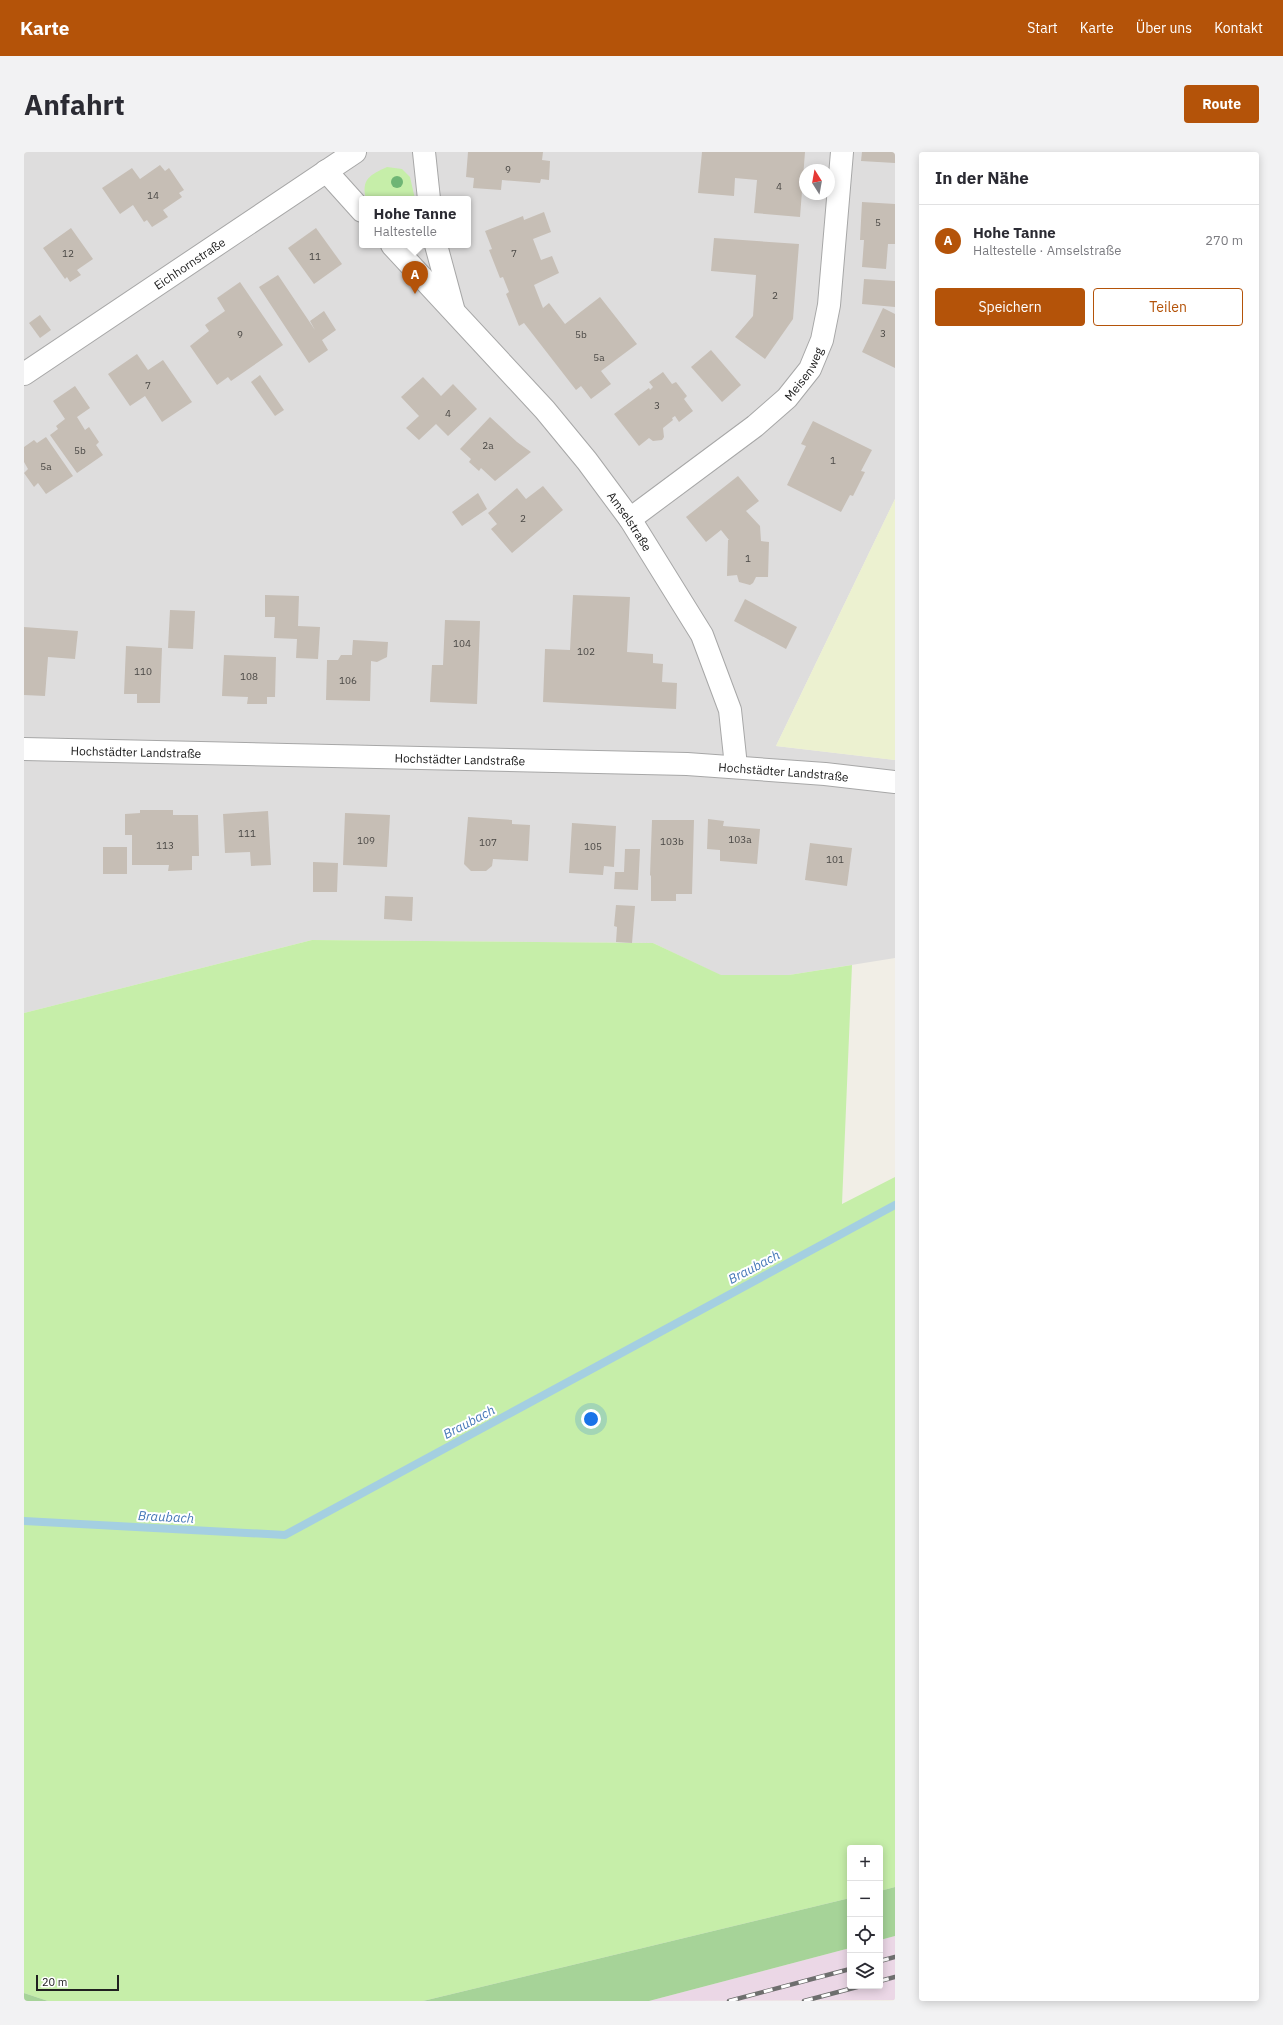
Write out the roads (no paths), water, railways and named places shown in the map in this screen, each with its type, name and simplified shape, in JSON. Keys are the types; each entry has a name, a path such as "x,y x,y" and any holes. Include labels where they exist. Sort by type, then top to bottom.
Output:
{"street":[{"name":"Eichhornstraße","path":"24,374 355,152"},
{"path":"424,152 429,196"},
{"name":"Meisenweg","path":"630,519 755,426 787,398 810,369 822,340 829,306 842,152"},
{"path":"326,171 359,208"},
{"name":"Amselstraße","path":"395,248 455,315 545,410 587,461 630,519 702,635 730,710 736,766"},
{"name":"Amselstraße","path":"437,248 455,315"},
{"name":"Hochstädter Landstraße","path":"24,749 736,766 895,782"}],"waterway":[{"name":"Braubach","path":"24,1521 285,1535 895,1205"}],"railway":[{"path":"883,1960 895,1957"},
{"path":"729,2001 847,1970"},
{"path":"883,1980 895,1977"},
{"path":"804,2001 850,1989"}],"place":[{"name":"Hohe Tanne","path":"415,294"}]}
